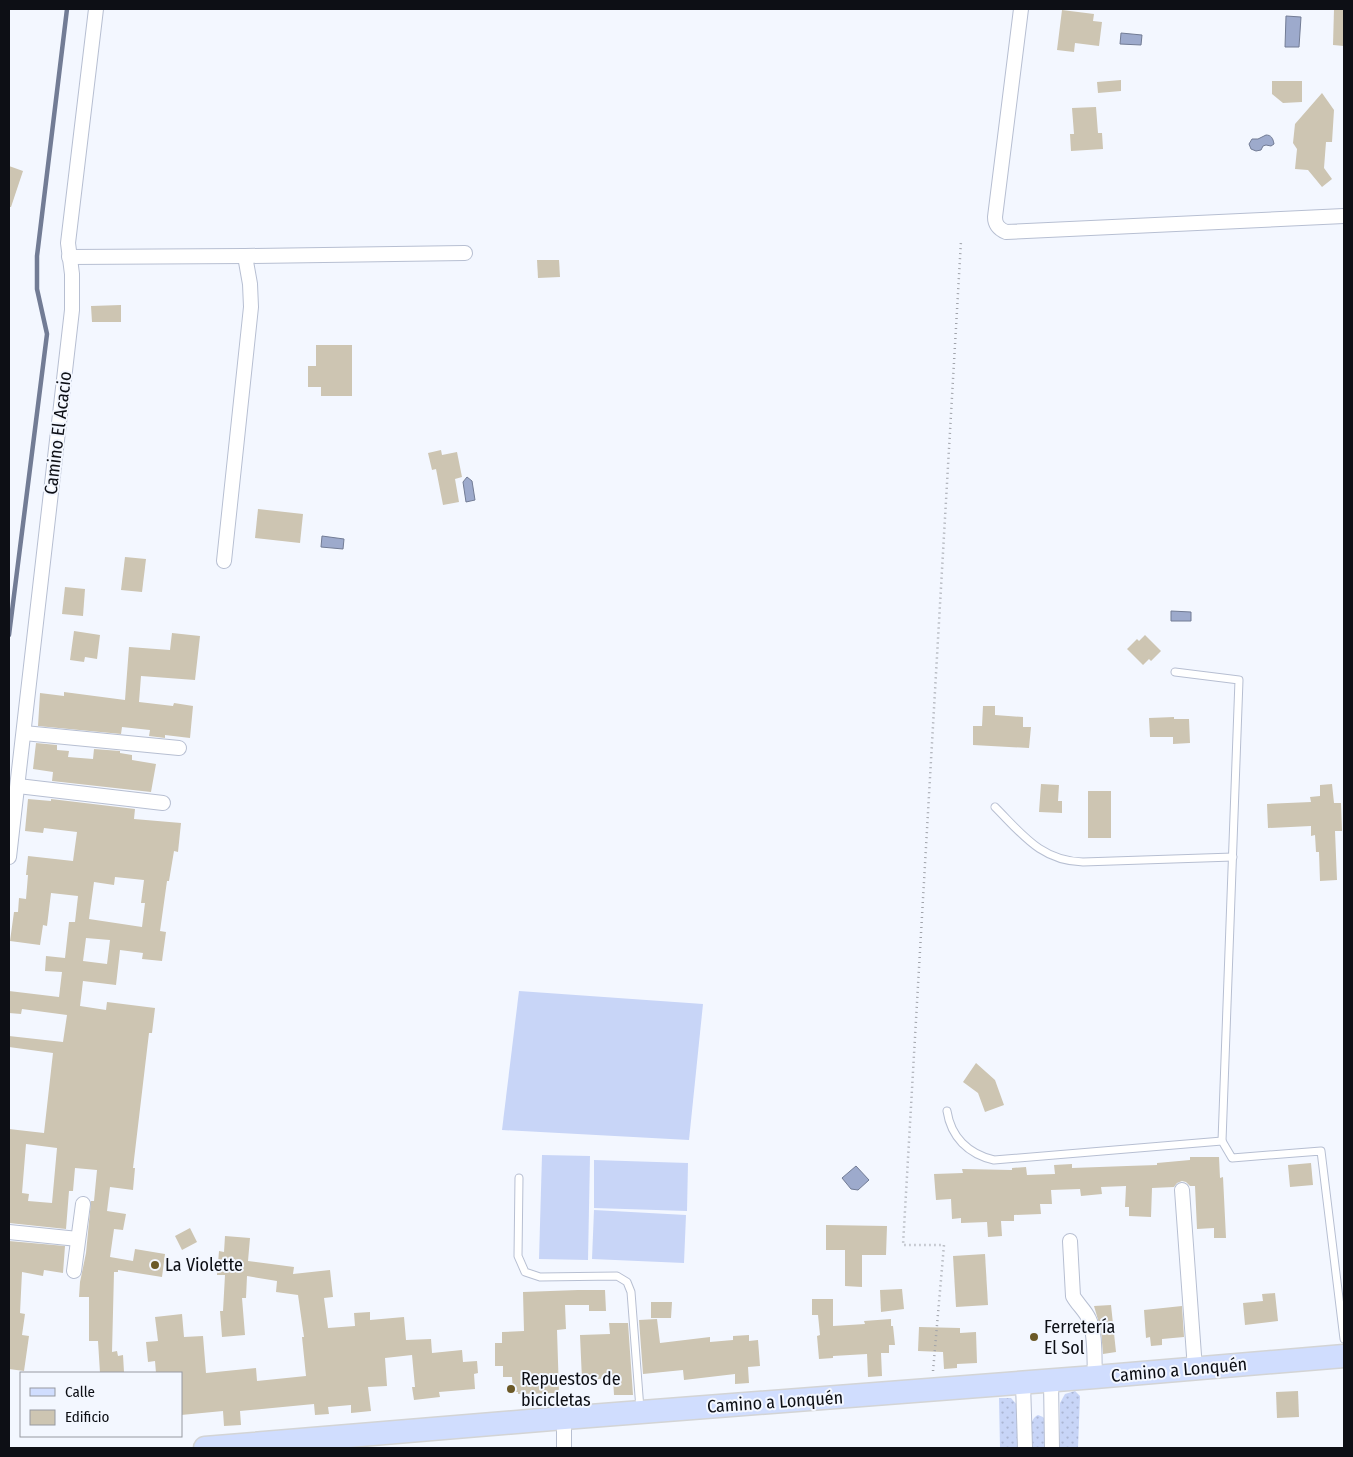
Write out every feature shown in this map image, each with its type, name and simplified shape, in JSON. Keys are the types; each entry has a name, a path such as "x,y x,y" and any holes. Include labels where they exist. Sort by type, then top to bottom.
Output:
{"main road":[{"name":"Camino a Lonquén","path":"205,1448 1344,1356"}],"street":[{"name":"Camino El Acacio","path":"9,857 72,310 72,274 68,243 96,9"},
{"path":"1020,9 995,217 996,224 1000,230 1016,232 1344,216"},
{"path":"69,257 465,253"},
{"path":"224,562 252,307 245,256"},
{"path":"24,733 179,748"},
{"path":"18,786 163,803"},
{"path":"1182,1190 1195,1369"},
{"path":"74,1271 83,1204"},
{"path":"9,1232 78,1239"},
{"path":"1070,1241 1072,1288 1077,1303 1087,1315 1092,1326 1095,1377"},
{"path":"1051,1380 1052,1448"},
{"path":"1022,1383 1025,1448"},
{"path":"564,1418 564,1448"}],"lane":[{"path":"1175,672 1239,680 1222,1141 1232,1158 1321,1151 1344,1339"},
{"path":"995,807 1040,850 1061,860 1083,862 1232,857"},
{"path":"947,1111 949,1121 958,1140 974,1153 994,1160 1222,1141"},
{"path":"518,1178 518,1256 525,1272 540,1277 617,1276 627,1282 631,1292 640,1412"}],"path":[{"path":"931,1390 944,1245 903,1245 961,241"}],"shaded area":[{"path":"1286,16 1301,17 1299,47 1285,47"},
{"path":"1121,33 1142,35 1141,45 1120,44"},
{"path":"1266,135 1272,137 1274,144 1263,146 1261,150 1251,149 1249,144 1252,139 1258,139"},
{"path":"467,477 472,481 475,500 466,502 463,482"},
{"path":"322,536 344,539 343,549 321,547"},
{"path":"1171,611 1191,612 1191,621 1171,621"},
{"path":"519,991 703,1004 689,1140 502,1130"},
{"path":"542,1155 590,1156 588,1260 539,1259"},
{"path":"594,1160 688,1163 687,1211 594,1208"},
{"path":"856,1166 869,1180 858,1190 851,1189 842,1178"},
{"path":"594,1210 686,1215 684,1263 592,1259"},
{"path":"1075,1391 1080,1396 1078,1448 1060,1448 1060,1403 1065,1394"},
{"path":"999,1398 1011,1398 1019,1407 1020,1448 1000,1448"},
{"path":"1038,1415 1046,1421 1046,1448 1032,1448 1031,1425"}],"building":[{"path":"1334,9 1344,9 1344,46 1333,45"},
{"path":"1062,10 1094,14 1093,21 1102,22 1099,46 1075,43 1074,52 1057,50"},
{"path":"1121,80 1121,91 1098,93 1097,82"},
{"path":"1272,81 1302,81 1302,102 1283,103 1272,94"},
{"path":"1322,93 1334,110 1332,142 1326,142 1324,168 1332,179 1322,187 1308,170 1295,169 1297,149 1293,143 1295,124"},
{"path":"1096,107 1098,133 1102,133 1103,149 1071,151 1070,134 1074,134 1072,108"},
{"path":"9,166 23,171 11,207 9,207"},
{"path":"537,260 559,260 560,277 538,278"},
{"path":"121,305 121,322 92,322 91,306"},
{"path":"316,345 352,345 352,396 321,396 321,387 308,387 308,366 316,366"},
{"path":"441,450 442,455 457,452 462,477 455,479 459,502 443,505 436,469 432,470 428,453"},
{"path":"258,509 303,514 300,543 255,538"},
{"path":"125,557 146,559 142,592 121,590"},
{"path":"65,587 85,589 83,616 62,614"},
{"path":"74,631 100,635 97,659 85,657 84,662 70,660"},
{"path":"172,633 200,636 195,680 141,676 139,702 173,706 174,703 193,706 190,738 165,735 165,738 149,736 150,730 122,727 121,734 38,726 40,693 64,696 64,692 125,700 129,647 170,650"},
{"path":"1145,635 1161,651 1151,661 1149,659 1143,665 1127,649 1137,639 1139,641"},
{"path":"983,706 995,706 995,715 1023,717 1023,727 1031,727 1029,748 973,745 973,726 982,726"},
{"path":"1174,717 1174,719 1189,719 1190,743 1173,744 1173,737 1150,737 1149,718"},
{"path":"36,743 57,745 57,750 69,751 68,757 93,759 94,749 120,751 120,753 132,755 132,760 156,764 151,792 52,781 53,772 33,769"},
{"path":"1041,784 1059,785 1058,801 1062,801 1062,813 1039,812"},
{"path":"1332,784 1334,803 1341,803 1342,831 1335,831 1337,880 1320,881 1319,852 1316,852 1315,835 1311,836 1311,826 1268,828 1267,804 1311,802 1310,797 1320,796 1320,785"},
{"path":"1088,791 1111,791 1111,838 1088,838"},
{"path":"28,799 51,801 51,799 135,809 134,819 181,823 178,852 174,851 169,881 167,881 160,931 166,932 162,961 142,959 143,953 120,950 116,985 83,981 80,1006 106,1010 107,1002 155,1008 152,1033 149,1033 133,1168 135,1168 133,1190 110,1187 107,1211 126,1214 123,1230 114,1229 110,1257 133,1261 135,1249 165,1254 162,1277 118,1270 118,1272 114,1272 112,1352 117,1351 118,1356 123,1355 124,1372 100,1372 98,1341 89,1341 89,1297 79,1297 91,1201 94,1201 97,1170 75,1168 73,1191 69,1191 66,1229 9,1223 9,1129 44,1133 53,1053 9,1047 9,1036 63,1042 67,1015 22,1009 21,1014 9,1013 9,991 59,997 62,972 45,971 46,956 65,958 69,922 75,922 78,896 51,893 47,926 43,925 40,945 10,941 14,912 18,912 19,898 26,899 28,856 73,861 77,832 44,828 43,833 25,831","holes":["115,877 144,880 141,903 145,903 142,927 89,919 94,882 114,885","86,938 110,940 107,964 83,961","26,1144 57,1148 52,1203 28,1201 29,1194 22,1193"]},
{"path":"976,1063 995,1080 1004,1105 985,1112 978,1093 963,1082"},
{"path":"1190,1157 1219,1157 1220,1178 1223,1177 1226,1238 1214,1238 1214,1228 1197,1229 1195,1186 1190,1186 1182,1181 1174,1187 1152,1188 1151,1217 1129,1216 1129,1207 1125,1207 1126,1186 1101,1187 1102,1194 1081,1196 1080,1189 1051,1190 1052,1204 1040,1204 1041,1214 1014,1215 1014,1221 1001,1221 1002,1236 988,1237 987,1222 961,1223 961,1218 952,1219 951,1199 936,1200 934,1174 963,1173 962,1169 1012,1170 1012,1168 1026,1167 1027,1175 1055,1174 1054,1165 1072,1164 1072,1168 1157,1165 1157,1163 1190,1160"},
{"path":"1311,1163 1313,1185 1290,1187 1288,1165"},
{"path":"826,1225 887,1226 886,1255 862,1255 862,1287 845,1286 845,1250 826,1250"},
{"path":"190,1228 197,1242 182,1250 175,1236"},
{"path":"225,1236 250,1238 248,1261 294,1267 293,1274 330,1270 333,1297 324,1298 328,1328 355,1326 354,1313 370,1312 370,1320 404,1317 406,1340 431,1339 432,1353 462,1350 463,1362 477,1361 478,1373 474,1374 475,1389 439,1392 440,1397 414,1400 412,1387 415,1387 412,1355 385,1358 387,1386 368,1387 371,1411 351,1413 351,1405 328,1407 329,1414 315,1415 314,1404 240,1411 241,1425 224,1426 223,1411 182,1415 182,1372 156,1372 155,1361 148,1362 146,1342 158,1341 155,1317 182,1314 184,1337 203,1336 206,1373 256,1368 257,1381 306,1376 302,1337 304,1337 298,1295 276,1292 277,1281 247,1276 246,1298 242,1298 245,1335 222,1337 220,1311 223,1311 225,1275 217,1275 219,1251 224,1252"},
{"path":"9,1241 65,1246 63,1273 44,1270 43,1276 22,1272 20,1313 25,1314 22,1335 29,1336 24,1371 9,1369"},
{"path":"985,1254 988,1305 956,1307 953,1256"},
{"path":"902,1289 904,1309 881,1312 880,1290"},
{"path":"605,1290 606,1311 589,1311 589,1305 565,1305 566,1329 557,1330 559,1393 518,1394 518,1392 513,1392 512,1377 503,1377 503,1366 495,1366 495,1343 502,1343 502,1332 524,1331 523,1292"},
{"path":"1275,1293 1278,1321 1245,1325 1243,1303 1263,1301 1262,1294"},
{"path":"812,1299 833,1299 833,1326 865,1324 864,1321 891,1319 895,1345 889,1345 889,1353 881,1353 882,1376 868,1377 867,1354 833,1356 833,1358 819,1359 817,1336 820,1335 818,1315 812,1315"},
{"path":"651,1302 672,1302 671,1318 651,1318"},
{"path":"1111,1305 1116,1352 1103,1354 1101,1330 1094,1306"},
{"path":"1182,1306 1184,1337 1162,1339 1162,1345 1151,1346 1150,1337 1146,1338 1144,1310"},
{"path":"657,1319 660,1343 710,1337 710,1342 733,1340 733,1336 749,1335 749,1341 758,1340 760,1366 748,1367 749,1383 735,1384 735,1374 684,1380 683,1370 643,1374 639,1320"},
{"path":"609,1323 628,1323 633,1395 614,1395 613,1378 582,1380 580,1335 610,1334"},
{"path":"919,1327 960,1328 960,1333 976,1332 977,1363 957,1364 957,1368 944,1369 943,1352 918,1351"},
{"path":"1298,1391 1299,1417 1277,1418 1276,1392"}],"waterway":[{"path":"9,635 47,334 37,289 37,256 67,9"}],"place":[{"name":"La Violette","path":"155,1265"},
{"name":"Ferretería El Sol","path":"1034,1337"},
{"name":"Repuestos de bicicletas","path":"511,1389"}]}
